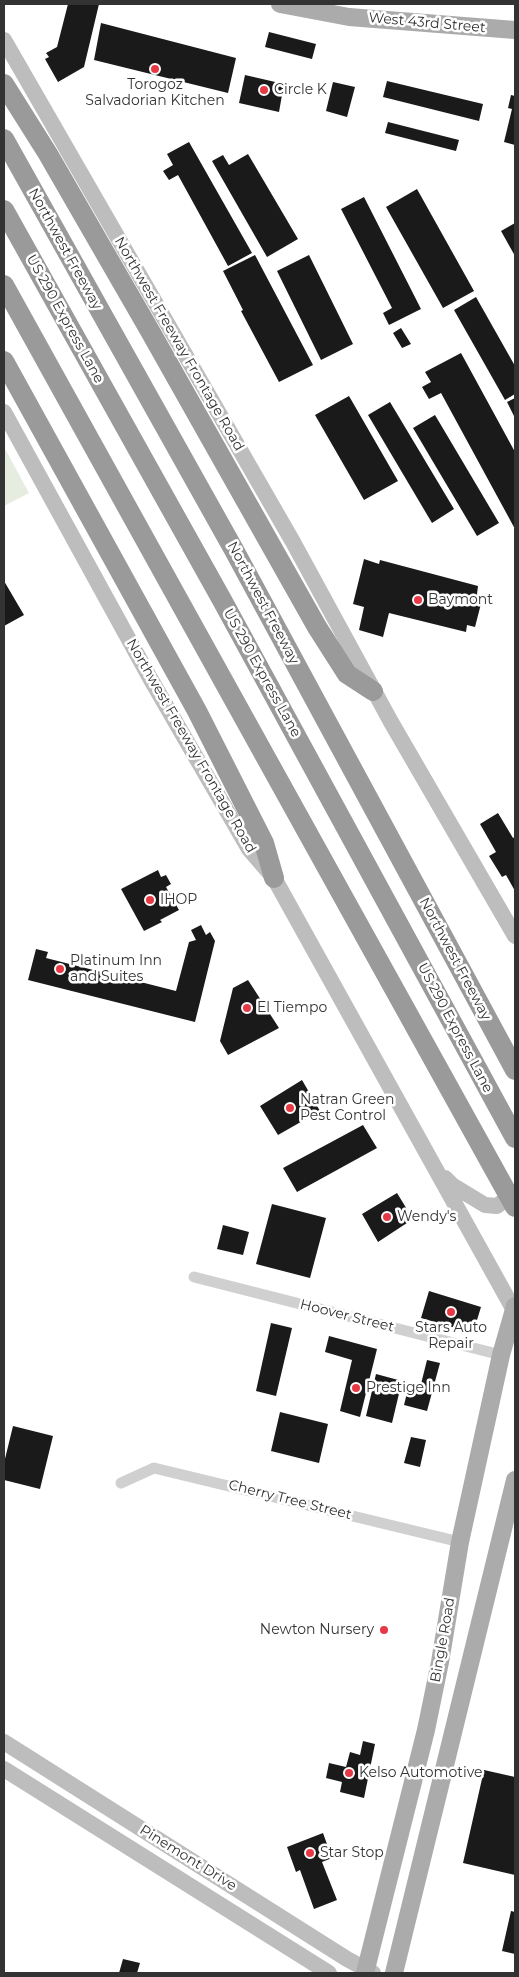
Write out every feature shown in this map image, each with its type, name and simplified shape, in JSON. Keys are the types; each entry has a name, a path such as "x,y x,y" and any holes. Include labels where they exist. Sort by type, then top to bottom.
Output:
{"highway":[{"path":"4,84 53,162 317,628 347,674 373,690"},
{"name":"Northwest Freeway","path":"4,139 234,550 515,1070"},
{"name":"US 290 Express Lane","path":"4,210 226,608 515,1138"},
{"path":"4,285 515,1208"},
{"path":"4,361 197,711 264,843 274,878"}],"main road":[{"name":"West 43rd Street","path":"280,4 343,9 515,30"},
{"name":"Northwest Freeway Frontage Road","path":"4,40 293,542 373,690 515,936"},
{"name":"Northwest Freeway Frontage Road","path":"4,412 150,678 244,841 274,878 515,1309"},
{"path":"432,1163 452,1185 485,1205 497,1206 515,1192"},
{"name":"Bingle Road","path":"368,1972 426,1730 440,1662 460,1542 501,1355 515,1309"},
{"path":"394,1973 515,1480"},
{"path":"426,1730 454,1733"},
{"name":"Pinemont Drive","path":"4,1742 368,1972"},
{"path":"18,1779 32,1760"},
{"name":"Pinemont Drive","path":"4,1769 213,1902 329,1973"},
{"path":"213,1902 220,1878"}],"street":[{"name":"Hoover Street","path":"194,1277 501,1355"},
{"name":"Cherry Tree Street","path":"121,1483 154,1468 460,1542"}],"shaded area":[{"path":"4,447 29,493 4,506"}],"building":[{"path":"68,4 99,4 84,67 58,82 45,59 49,57 46,53 57,47"},
{"path":"101,23 236,58 228,93 94,60"},
{"path":"269,32 316,44 312,59 265,47"},
{"path":"245,75 284,84 279,112 239,103"},
{"path":"387,81 483,104 479,121 383,97"},
{"path":"333,82 355,87 347,117 326,111"},
{"path":"511,95 515,96 515,145 504,142 512,109 508,108"},
{"path":"388,122 459,140 456,151 385,133"},
{"path":"189,142 252,253 228,266 178,175 169,180 163,171 173,165 167,154"},
{"path":"248,154 298,239 267,257 212,161 223,155 229,165"},
{"path":"417,189 474,291 443,308 386,207"},
{"path":"364,197 421,309 389,325 383,313 392,308 341,209"},
{"path":"515,223 515,256 501,231"},
{"path":"255,255 313,365 279,382 241,311 243,310 223,271"},
{"path":"309,255 353,344 321,360 277,271"},
{"path":"476,297 515,366 515,394 505,400 454,310"},
{"path":"401,328 411,344 402,348 393,333"},
{"path":"461,353 515,452 515,529 441,393 429,399 422,387 431,382 425,372"},
{"path":"349,396 398,481 364,500 315,415"},
{"path":"515,398 515,418 507,402"},
{"path":"390,402 454,509 432,523 368,415"},
{"path":"435,415 499,523 477,536 413,428"},
{"name":"Baymont","path":"364,559 379,564 380,560 478,586 477,594 483,596 475,627 467,625 466,632 389,613 383,637 359,630 364,607 353,604"},
{"path":"4,581 24,615 4,626"},
{"path":"498,813 513,838 515,837 515,891 506,875 502,877 489,856 496,852 480,824"},
{"name":"IHOP","path":"158,870 161,877 166,875 171,884 166,887 179,910 160,920 162,922 144,931 121,889"},
{"name":"Platinum Inn and Suites","path":"201,925 206,935 210,932 215,941 195,1022 28,980 36,949 48,952 46,958 176,991 189,942 196,940 191,930"},
{"name":"El Tiempo","path":"248,980 279,1028 228,1055 220,1041 233,988"},
{"name":"Natran Green Pest Control","path":"302,1080 320,1111 278,1135 260,1106"},
{"path":"363,1125 377,1148 297,1192 283,1168"},
{"name":"Wendy's","path":"397,1193 413,1219 378,1242 362,1214"},
{"path":"272,1204 326,1218 310,1278 256,1264"},
{"path":"223,1225 249,1232 243,1255 217,1249"},
{"name":"Stars Auto Repair","path":"429,1291 481,1307 473,1333 421,1318"},
{"path":"271,1323 292,1328 276,1396 256,1391"},
{"path":"329,1336 377,1349 360,1417 340,1411 352,1360 325,1352"},
{"path":"427,1360 440,1363 427,1411 404,1405 408,1389 419,1392"},
{"path":"376,1374 402,1381 392,1423 366,1416"},
{"path":"280,1412 328,1424 319,1463 271,1451"},
{"path":"13,1426 53,1436 40,1489 4,1480 4,1463"},
{"path":"411,1437 426,1440 420,1467 404,1463"},
{"name":"Kelso Automotive","path":"363,1741 375,1744 364,1798 340,1792 342,1782 326,1778 329,1763 346,1767 350,1752 360,1755"},
{"path":"484,1770 515,1777 515,1875 463,1863"},
{"path":"323,1833 332,1858 322,1862 337,1900 314,1909 300,1870 296,1872 287,1847"},
{"path":"511,1911 515,1912 515,1954 502,1951"},
{"path":"123,1959 140,1963 137,1973 119,1973"}],"place":[{"name":"Torogoz Salvadorian Kitchen","path":"155,69"},
{"name":"Circle K","path":"264,90"},
{"name":"Baymont","path":"418,600"},
{"name":"IHOP","path":"150,900"},
{"name":"Platinum Inn and Suites","path":"60,969"},
{"name":"El Tiempo","path":"247,1008"},
{"name":"Natran Green Pest Control","path":"290,1108"},
{"name":"Wendy's","path":"387,1217"},
{"name":"Stars Auto Repair","path":"451,1312"},
{"name":"Prestige Inn","path":"356,1388"},
{"name":"Newton Nursery","path":"384,1630"},
{"name":"Kelso Automotive","path":"349,1773"},
{"name":"Star Stop","path":"310,1853"}]}
